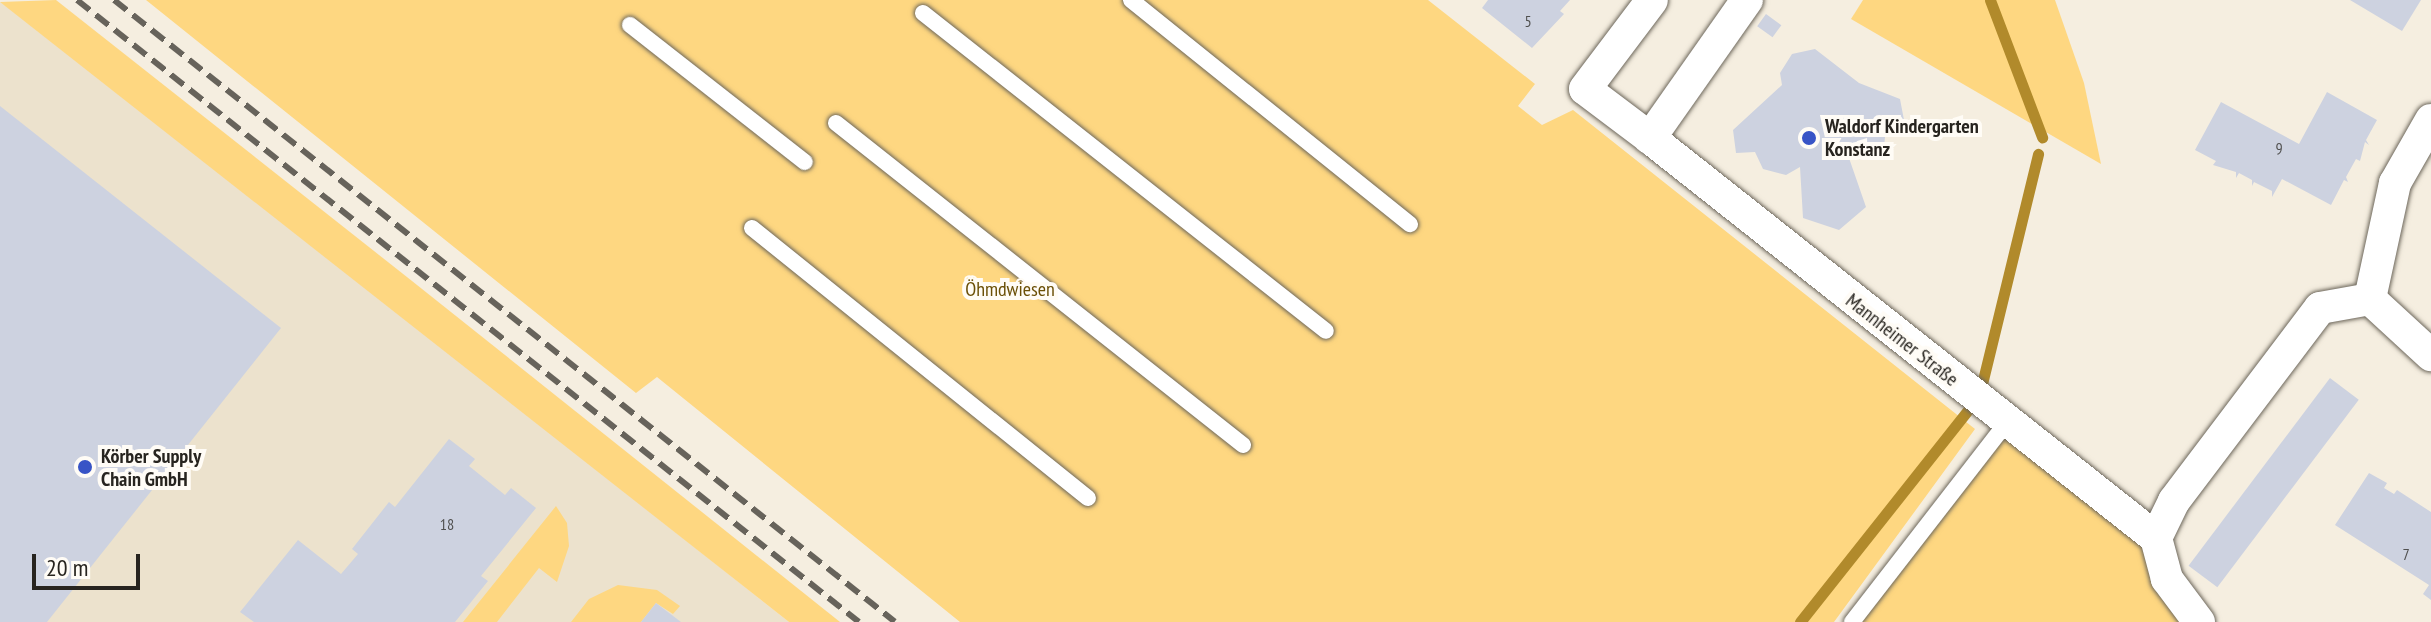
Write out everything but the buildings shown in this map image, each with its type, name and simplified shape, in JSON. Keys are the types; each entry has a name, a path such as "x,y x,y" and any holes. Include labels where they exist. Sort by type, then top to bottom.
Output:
{"street":[{"name":"Mannheimer Straße","path":"1652,0 1585,89 2156,538"},
{"path":"1650,138 1747,0"},
{"path":"2370,299 2395,183 2431,120"},
{"path":"2370,299 2431,355"},
{"path":"2199,622 2167,579 2156,538 2174,501 2320,308 2370,299"}],"lane":[{"path":"1131,0 1410,224"},
{"path":"926,6 1326,331"},
{"path":"630,25 805,162"},
{"path":"836,123 1243,445"},
{"path":"752,228 1088,498"},
{"path":"1852,622 2007,422"}],"shaded area":[{"path":"0,2 45,33 789,622 0,622"}],"green space":[{"path":"56,0 840,622 789,622 0,2"},
{"name":"Öhmdwiesen","path":"146,0 1428,0 1535,84 1518,106 1542,125 1573,110 1975,429 1834,622 960,622 657,377 636,393"},
{"path":"1863,0 2055,0 2084,83 2101,164 1851,19"},
{"path":"2007,422 2156,538 2199,622 1852,622"},
{"path":"556,506 567,523 569,546 557,582 539,568 497,622 463,622"},
{"path":"618,585 657,590 680,606 673,614 656,603 641,622 571,622 589,599"}],"waterway":[{"path":"1990,0 2042,137"},
{"path":"1981,388 2038,154"},
{"path":"1800,622 1967,411"}],"railway":[{"path":"77,0 859,622"},
{"path":"114,0 895,622"}],"place":[{"name":"Waldorf Kindergarten Konstanz","path":"1809,138"},
{"name":"Körber Supply Chain GmbH","path":"85,467"}]}
